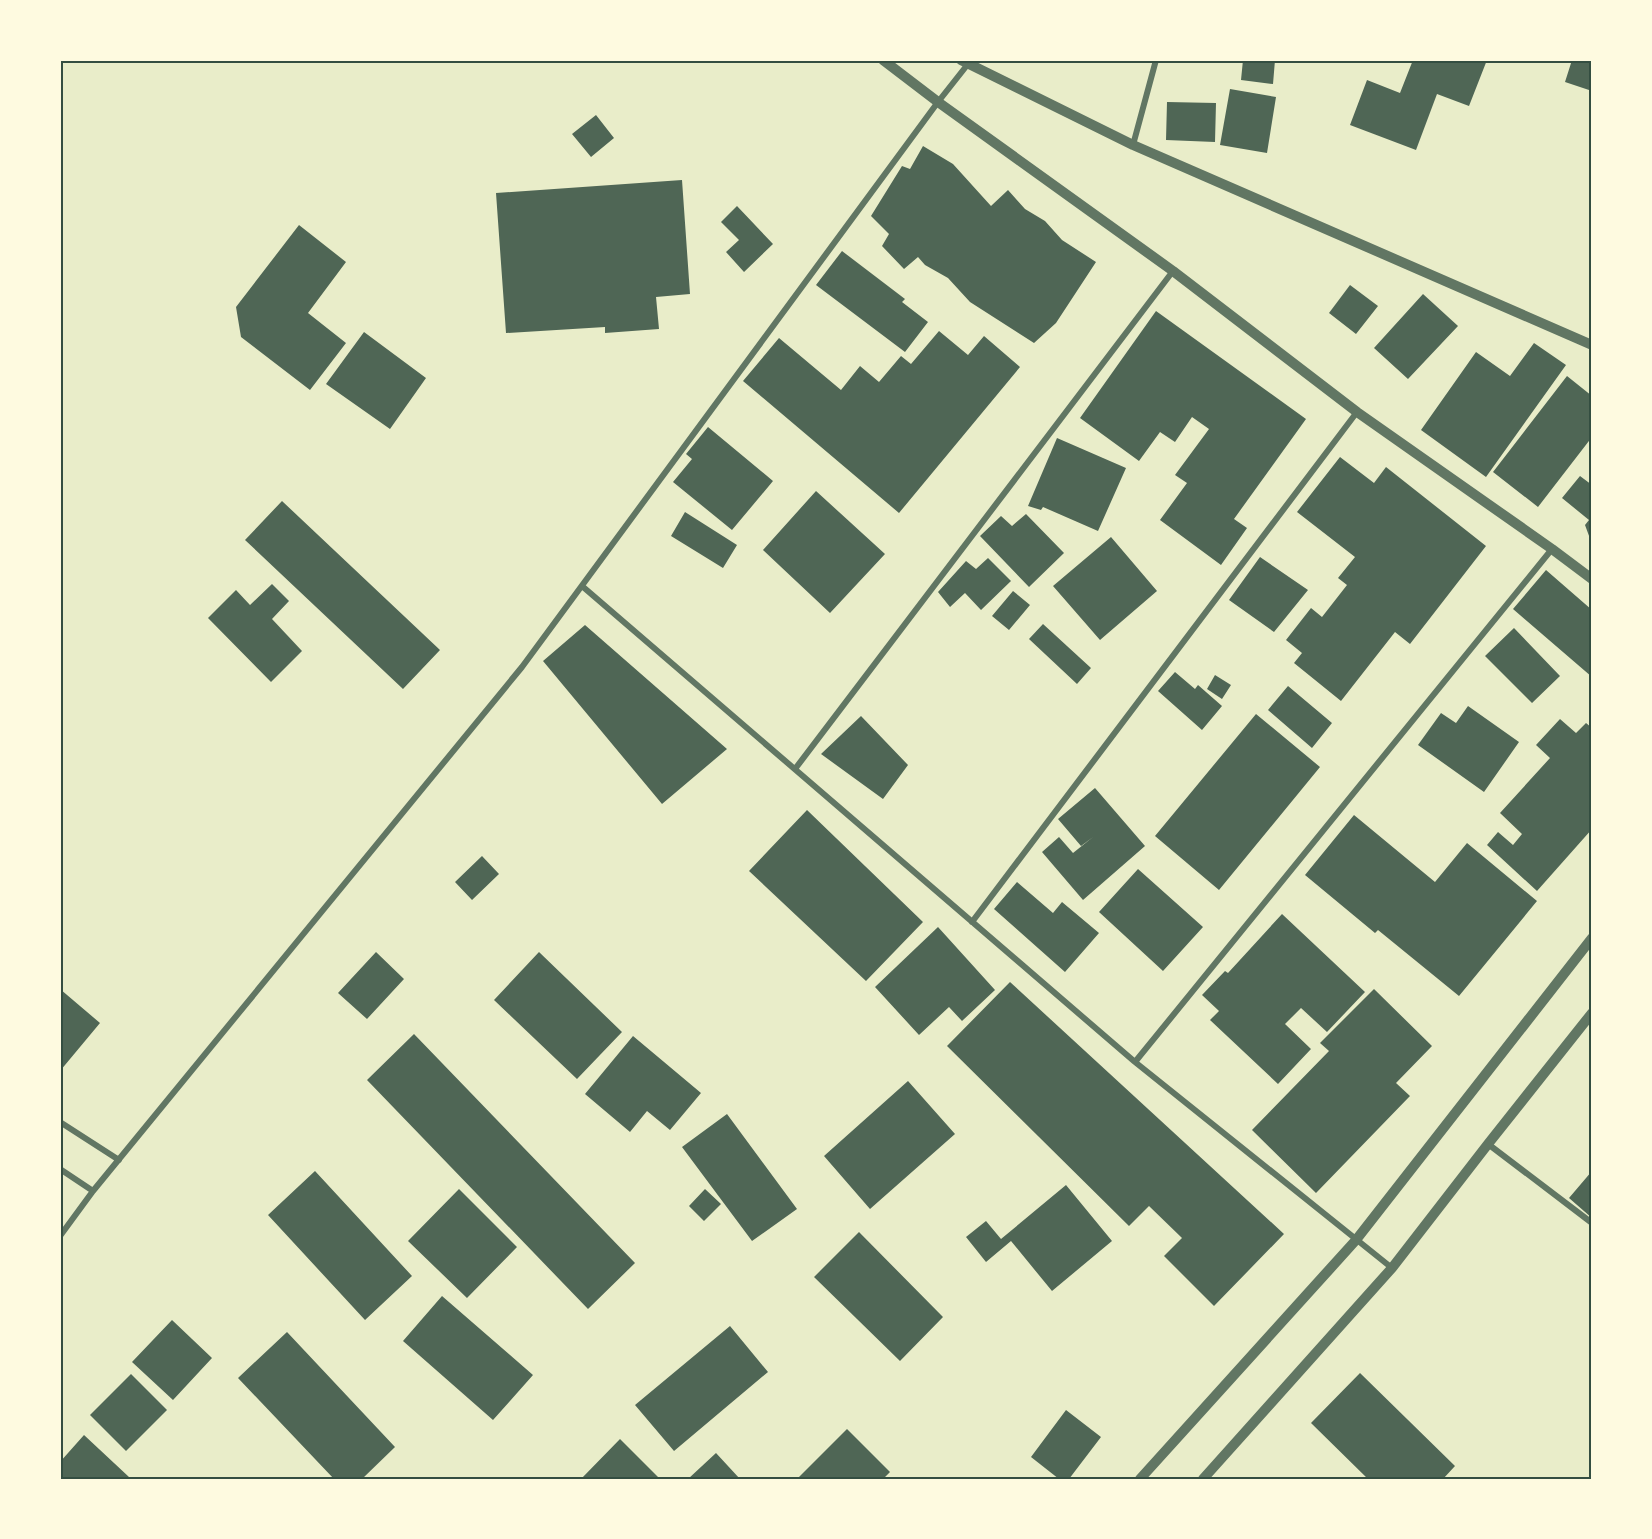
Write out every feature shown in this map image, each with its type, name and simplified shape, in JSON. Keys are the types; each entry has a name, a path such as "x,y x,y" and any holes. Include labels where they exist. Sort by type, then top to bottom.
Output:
{"street":[{"path":"883,60 1173,271 1358,412 1592,579"},
{"path":"1133,145 1156,60"},
{"path":"60,1236 93,1191 522,667 938,102 965,62 1133,145 1592,345"},
{"path":"795,769 1173,271"},
{"path":"972,922 1358,412"},
{"path":"1135,1062 1552,549"},
{"path":"582,586 1135,1062 1392,1268"},
{"path":"1140,1479 1356,1240 1592,938"},
{"path":"1203,1479 1392,1268 1592,1013"},
{"path":"60,1122 119,1160"},
{"path":"1488,1143 1592,1223"},
{"path":"60,1169 93,1191"}],"building":[{"path":"1243,60 1275,60 1273,84 1241,80"},
{"path":"1413,60 1487,60 1469,106 1437,94 1416,150 1350,125 1367,80 1400,93"},
{"path":"1572,60 1592,60 1592,91 1565,82"},
{"path":"1230,89 1276,97 1267,153 1220,145"},
{"path":"1167,102 1216,103 1215,142 1166,140"},
{"path":"596,115 614,138 591,157 572,134"},
{"path":"923,146 953,164 991,206 1008,190 1025,209 1045,221 1062,240 1096,262 1056,323 1034,343 970,302 948,278 925,265 918,257 904,269 882,246 889,234 871,216 902,166 910,169"},
{"path":"682,180 690,294 656,297 659,329 605,333 605,327 506,333 496,193"},
{"path":"737,206 773,244 744,272 726,252 739,240 721,222"},
{"path":"299,225 346,262 308,313 346,343 310,390 241,337 236,307"},
{"path":"842,251 905,299 902,302 928,322 905,352 816,285"},
{"path":"1350,285 1378,306 1356,334 1329,313"},
{"path":"1423,294 1458,326 1408,379 1374,348"},
{"path":"1156,311 1306,419 1234,519 1247,528 1221,565 1160,520 1187,483 1175,475 1209,429 1192,417 1175,442 1160,432 1139,461 1080,418"},
{"path":"939,331 968,355 984,336 1020,367 899,513 743,381 779,338 841,390 860,366 879,382 901,356 911,364"},
{"path":"364,332 426,378 390,429 326,384"},
{"path":"1534,343 1566,365 1486,477 1421,430 1476,352 1510,376"},
{"path":"1567,376 1592,396 1592,437 1538,507 1493,472"},
{"path":"708,427 773,481 732,530 673,482 692,459 686,454"},
{"path":"1057,438 1126,468 1098,531 1043,507 1041,510 1028,506"},
{"path":"1340,457 1374,483 1386,467 1486,546 1410,644 1395,632 1341,701 1294,663 1302,653 1286,640 1311,608 1322,617 1347,585 1338,578 1355,557 1297,512"},
{"path":"1580,476 1592,485 1592,544 1585,525 1589,520 1562,498"},
{"path":"816,491 885,554 830,613 763,550"},
{"path":"282,501 440,650 403,689 245,540"},
{"path":"685,512 737,545 723,568 671,536"},
{"path":"1026,514 1064,553 1029,587 980,536 1001,516 1012,526"},
{"path":"1111,537 1157,591 1100,640 1053,586"},
{"path":"1260,557 1308,590 1274,632 1229,600"},
{"path":"988,558 1011,581 981,610 965,593 950,607 938,592 966,561 976,569"},
{"path":"1546,570 1592,610 1592,677 1513,609"},
{"path":"272,584 289,601 272,619 302,651 271,682 208,618 236,590 250,605"},
{"path":"1013,591 1030,605 1009,630 992,616"},
{"path":"1043,624 1091,668 1077,684 1029,639"},
{"path":"585,625 727,749 662,804 543,661"},
{"path":"1514,628 1560,676 1532,703 1485,656"},
{"path":"1175,672 1195,689 1198,685 1222,706 1202,730 1158,691"},
{"path":"1215,675 1231,685 1222,699 1207,689"},
{"path":"1288,686 1332,723 1312,748 1268,710"},
{"path":"1468,706 1519,742 1484,792 1418,745 1441,713 1456,723"},
{"path":"1256,714 1320,767 1219,890 1155,836"},
{"path":"861,716 908,765 883,799 821,754"},
{"path":"1560,719 1576,733 1586,723 1592,728 1592,829 1537,891 1487,845 1498,832 1513,845 1522,834 1500,813 1550,758 1536,745"},
{"path":"1095,788 1145,846 1083,900 1042,852 1059,837 1073,853 1093,837 1081,846 1058,819"},
{"path":"807,810 923,922 866,981 749,871"},
{"path":"1354,815 1435,882 1467,843 1537,901 1459,996 1378,930 1375,933 1305,875"},
{"path":"482,856 499,874 472,900 455,882"},
{"path":"1138,869 1203,927 1163,971 1099,912"},
{"path":"1017,882 1053,913 1062,902 1099,933 1065,972 994,909"},
{"path":"1282,914 1365,992 1327,1032 1301,1008 1285,1024 1311,1049 1278,1084 1210,1020 1219,1011 1202,995 1225,971 1228,973"},
{"path":"938,927 995,990 962,1021 949,1007 919,1035 875,987"},
{"path":"376,952 404,979 367,1019 338,993"},
{"path":"539,952 622,1032 577,1079 494,1000"},
{"path":"1010,982 1284,1234 1214,1306 1164,1256 1182,1238 1149,1206 1129,1226 947,1046"},
{"path":"60,989 100,1023 60,1071"},
{"path":"1374,989 1432,1046 1396,1083 1410,1096 1316,1193 1252,1130 1329,1051 1320,1043"},
{"path":"414,1034 635,1263 588,1309 367,1080"},
{"path":"633,1036 701,1093 670,1130 647,1111 630,1132 585,1094"},
{"path":"908,1081 955,1134 870,1209 824,1156"},
{"path":"727,1114 797,1209 752,1241 682,1147"},
{"path":"315,1171 412,1276 365,1320 268,1215"},
{"path":"1592,1171 1592,1218 1569,1198"},
{"path":"1066,1185 1112,1241 1052,1291 1011,1241 986,1262 966,1237 986,1221 1001,1239"},
{"path":"459,1189 517,1247 467,1298 408,1241"},
{"path":"705,1189 721,1204 704,1221 689,1206"},
{"path":"859,1232 943,1317 900,1361 814,1277"},
{"path":"442,1296 533,1375 493,1420 403,1341"},
{"path":"172,1320 212,1358 173,1400 132,1362"},
{"path":"730,1326 768,1372 674,1451 635,1405"},
{"path":"287,1332 395,1447 362,1479 334,1479 238,1378"},
{"path":"1360,1373 1455,1466 1443,1479 1368,1479 1311,1423"},
{"path":"131,1374 167,1410 126,1451 90,1415"},
{"path":"1066,1410 1101,1437 1069,1479 1059,1479 1031,1457"},
{"path":"847,1429 890,1472 883,1479 797,1479"},
{"path":"84,1435 129,1477 126,1479 60,1479 60,1462"},
{"path":"620,1439 660,1479 581,1479"},
{"path":"716,1453 740,1479 688,1479"}]}
